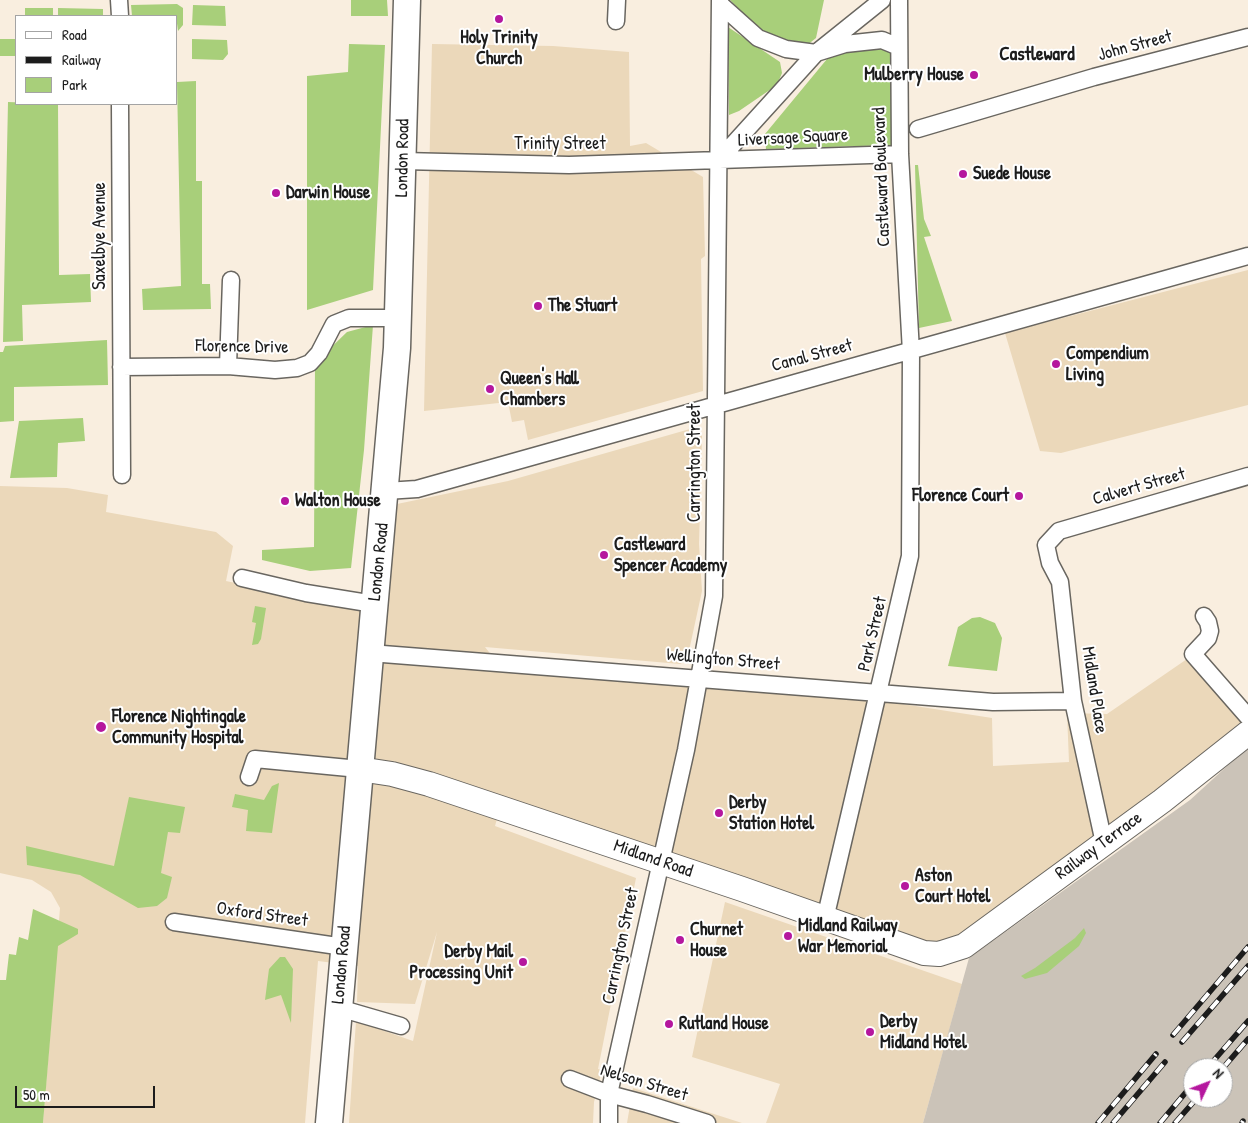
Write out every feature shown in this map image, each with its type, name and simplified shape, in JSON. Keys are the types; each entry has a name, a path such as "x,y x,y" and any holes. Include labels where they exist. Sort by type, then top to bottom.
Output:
{"main road":[{"name":"London Road","path":"330,1123 359,769 386,491 398,318 407,0"},
{"name":"Railway Terrace","path":"946,954 964,946 1162,801 1248,733"},
{"name":"Midland Road","path":"359,769 392,774 429,784 924,953 946,954"}],"street":[{"path":"119,0 120,15"},
{"path":"616,21 617,0"},
{"path":"782,73 816,53 882,0"},
{"name":"Castleward Boulevard","path":"899,0 900,154 911,352"},
{"path":"720,2 758,38 786,49 816,53 845,44 882,40 899,47"},
{"name":"Carrington Street","path":"609,1123 609,1094 686,750 711,619 716,574 715,404 720,2"},
{"name":"John Street","path":"918,129 1094,78 1248,37"},
{"path":"718,161 816,53"},
{"name":"Saxelbye Avenue","path":"120,105 122,475"},
{"name":"Liversage Square","path":"718,161 900,154"},
{"name":"Trinity Street","path":"403,161 527,165 718,161"},
{"name":"Canal Street","path":"386,491 417,488 715,404 911,352 1090,299 1248,256"},
{"path":"228,366 231,280"},
{"name":"Florence Drive","path":"121,367 228,366 275,370 297,368 310,363 319,353 334,324 349,318 398,318"},
{"name":"Park Street","path":"826,919 910,556 911,352"},
{"name":"Calvert Street","path":"1046,545 1059,531 1248,476"},
{"name":"Midland Place","path":"1046,545 1050,563 1060,582 1073,700 1104,842"},
{"path":"242,578 306,593 374,604"},
{"path":"1204,616 1210,631 1208,638 1193,654 1248,717"},
{"name":"Wellington Street","path":"370,653 993,702 1073,700"},
{"path":"249,777 255,759 359,769"},
{"name":"Oxford Street","path":"174,922 344,947"},
{"path":"339,1008 401,1026"},
{"name":"Nelson Street","path":"570,1080 609,1094 707,1123"}],"shaded area":[{"path":"432,44 553,46 629,52 630,146 646,143 703,177 705,256 701,259 703,391 528,440 524,420 512,422 508,402 424,411"},
{"path":"1248,270 1248,405 1061,453 1040,451 1005,333"},
{"path":"690,429 697,429 702,436 699,544 702,591 687,660 680,664 485,647 500,666 883,701 992,718 993,766 1069,762 1067,713 1107,714 1187,659 1243,724 946,954 500,808 495,826 636,878 598,1069 602,1070 594,1102 593,1123 349,1123 356,1021 413,1041 437,932 415,1004 357,1002 358,966 318,961 305,1123 43,1123 60,908 51,892 32,880 0,873 0,486 67,488 108,495 106,512 216,532 233,546 226,581 386,615 397,504 508,481"},
{"path":"1248,747 1248,1123 923,1123 969,958 1190,800"},
{"path":"725,902 962,984 923,1123 766,1123 780,1084 692,1057"},
{"path":"633,1088 742,1123 627,1123"}],"green space":[{"path":"351,0 387,0 388,16 351,16"},
{"path":"730,0 824,0 816,38 806,46 762,32"},
{"path":"177,4 183,8 183,25 178,31 178,15 132,15 131,5"},
{"path":"193,5 225,6 226,26 192,25"},
{"path":"25,8 53,8 53,15 25,15"},
{"path":"58,8 103,9 103,15 58,15"},
{"path":"728,27 780,62 782,73 777,85 739,111 729,115"},
{"path":"0,39 15,39 15,56 0,56"},
{"path":"192,39 227,40 228,54 223,60 192,59"},
{"path":"349,44 385,45 373,290 307,310 307,76 348,72"},
{"path":"892,46 893,145 766,149 765,134 827,59 845,48"},
{"path":"196,81 196,181 202,181 202,284 210,284 211,309 143,310 142,289 181,286 178,82"},
{"path":"8,102 15,102 15,105 58,105 59,275 90,274 91,302 22,305 23,341 3,342"},
{"path":"915,165 918,165 924,219 931,236 924,237 952,321 919,328"},
{"path":"373,325 364,450 351,568 310,571 262,560 262,550 314,547 315,363 347,332"},
{"path":"107,340 108,385 14,387 14,421 0,422 0,352 3,352 5,346"},
{"path":"83,418 85,441 58,443 57,477 10,478 19,421"},
{"path":"255,606 266,608 261,639 258,644 252,645 256,623 252,622"},
{"path":"980,617 995,623 1002,638 997,671 948,666 958,627 972,618"},
{"path":"279,783 272,833 246,831 248,810 232,807 235,794 264,800 272,786"},
{"path":"129,797 185,807 180,833 168,832 161,873 172,877 167,898 157,906 138,908 80,875 27,865 26,846 114,866"},
{"path":"33,909 78,929 78,934 58,946 43,1123 0,1123 0,980 6,980 9,954 16,955 19,937 28,940"},
{"path":"1084,928 1086,933 1079,946 1047,973 1025,979 1021,976 1035,968 1075,938"},
{"path":"280,957 285,957 293,969 291,1023 281,995 265,1000 269,969"}],"railway":[{"path":"1173,1035 1248,947"},
{"path":"1182,1042 1248,966"},
{"path":"1216,1058 1248,1021"},
{"path":"1232,1058 1248,1039"},
{"path":"1098,1123 1156,1054"},
{"path":"1113,1123 1165,1062"},
{"path":"1160,1123 1183,1096"},
{"path":"1175,1123 1188,1108"}],"place":[{"name":"Holy Trinity Church","path":"499,19"},
{"name":"Mulberry House","path":"974,75"},
{"name":"Suede House","path":"963,174"},
{"name":"Darwin House","path":"276,193"},
{"name":"The Stuart","path":"538,306"},
{"name":"Compendium Living","path":"1056,364"},
{"name":"Queen's Hall Chambers","path":"490,389"},
{"name":"Florence Court","path":"1019,496"},
{"name":"Walton House","path":"285,501"},
{"name":"Castleward Spencer Academy","path":"604,555"},
{"name":"Florence Nightingale Community Hospital","path":"101,727"},
{"name":"Derby Station Hotel","path":"719,813"},
{"name":"Aston Court Hotel","path":"905,886"},
{"name":"Midland Railway War Memorial","path":"788,936"},
{"name":"Churnet House","path":"680,940"},
{"name":"Derby Mail Processing Unit","path":"523,962"},
{"name":"Rutland House","path":"669,1024"},
{"name":"Derby Midland Hotel","path":"870,1032"}],"district":[{"name":"Castleward","path":"1037,55"}]}
